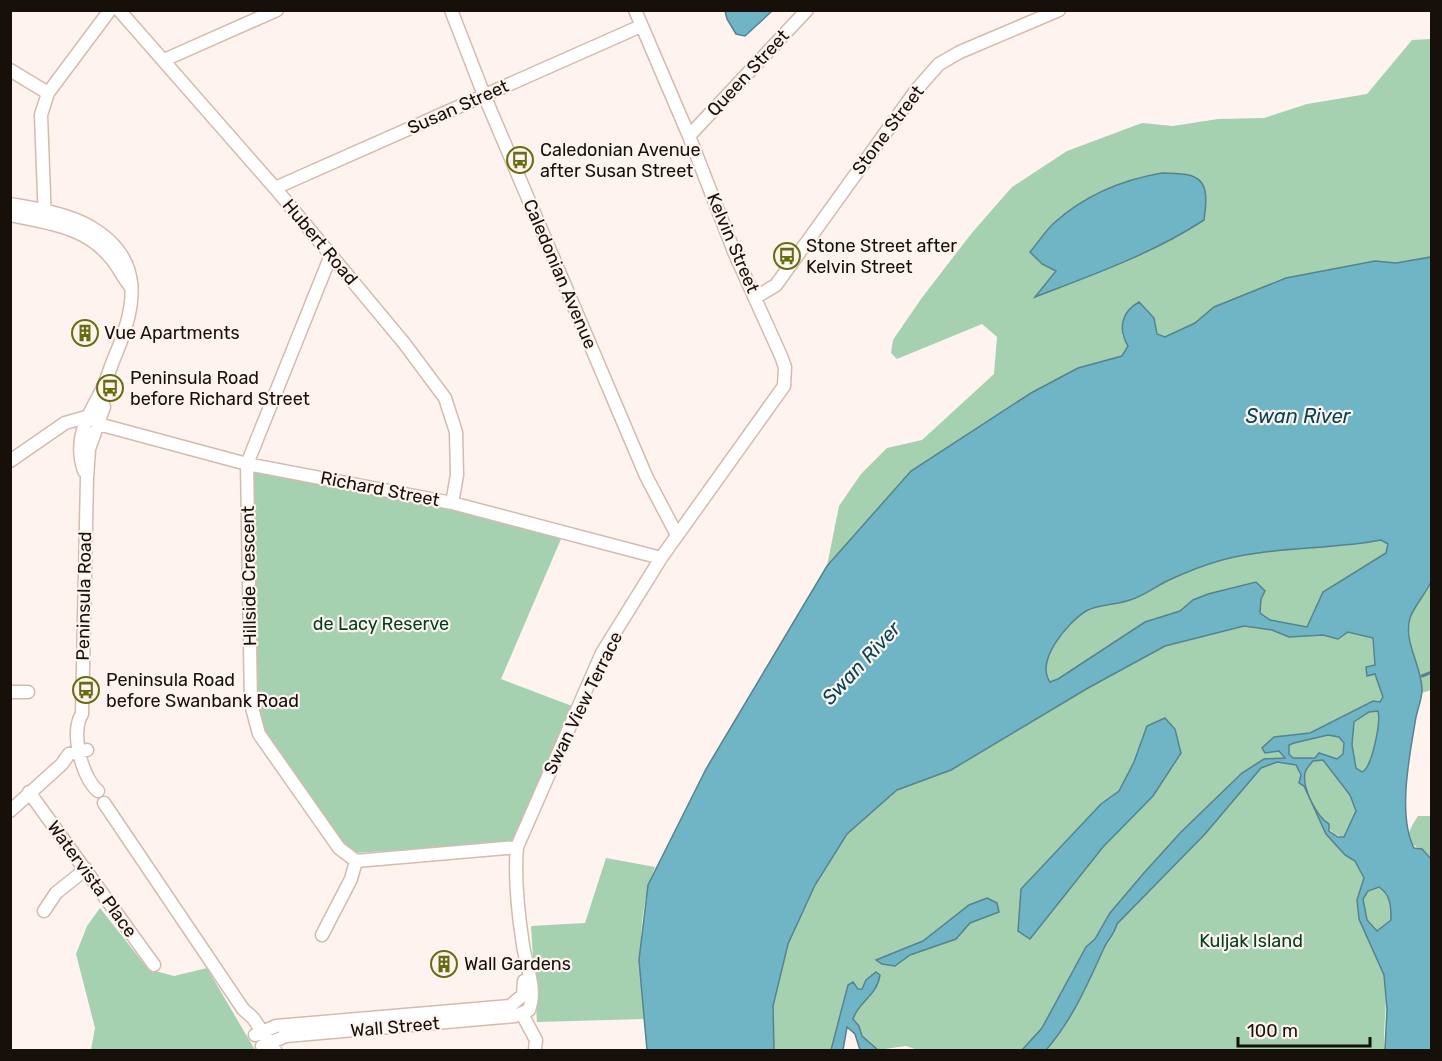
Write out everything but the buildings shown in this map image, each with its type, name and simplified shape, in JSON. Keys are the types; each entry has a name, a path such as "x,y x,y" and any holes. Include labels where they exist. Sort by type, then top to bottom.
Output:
{"street":[{"path":"45,216 41,115 48,93 110,10"},
{"name":"Hubert Road","path":"119,10 275,188 404,343 445,398 456,432 457,475 452,503"},
{"path":"164,60 278,10"},
{"name":"Caledonian Avenue","path":"451,10 483,95 646,476 677,535"},
{"name":"Kelvin Street","path":"635,10 689,136 735,254 756,297 785,367 786,376"},
{"name":"Queen Street","path":"689,136 807,10"},
{"name":"Stone Street","path":"756,297 776,285 917,89 939,64 960,52 1059,10"},
{"name":"Susan Street","path":"275,188 641,26"},
{"path":"10,70 48,93"},
{"name":"Peninsula Road","path":"10,204 85,229 111,257 131,287 132,311 99,394 104,407 89,422 82,714 79,718 84,755 98,791 114,818 243,1009 246,1023 259,1033 268,1047"},
{"name":"Peninsula Road","path":"10,215 45,216"},
{"name":"Hillside Crescent","path":"331,255 247,464 251,704 259,734 333,840 356,861"},
{"name":"Swan View Terrace","path":"525,1012 531,988 526,965 516,878 517,847 602,653 661,558 781,392 786,376"},
{"path":"10,461 64,423 89,422"},
{"name":"Richard Street","path":"89,422 247,464 452,503 661,558"},
{"path":"10,692 28,692"},
{"path":"10,810 62,764 69,754 84,755"},
{"name":"Watervista Place","path":"29,792 154,965"},
{"path":"322,934 351,879 356,861 517,847"},
{"path":"44,911 56,893 86,869"},
{"name":"Swan View Terrace","path":"521,999 524,995 526,965"},
{"name":"Wall Street","path":"471,1015 510,1006 521,999"},
{"path":"525,1012 536,1040 535,1050"},
{"name":"Wall Street","path":"259,1033 276,1026 327,1027 525,1012"},
{"name":"Wall Street","path":"268,1047 286,1036 327,1027"}],"green space":[{"path":"1431,39 1431,257 1396,263 1375,261 1286,278 1214,307 1195,323 1165,337 1157,334 1154,318 1122,335 1128,346 1122,356 1078,368 1031,393 911,471 827,566 839,506 861,474 887,448 922,440 994,374 997,337 982,324 897,359 891,353 893,340 921,299 971,234 1012,187 1067,151 1142,123 1173,126 1218,119 1264,118 1307,104 1367,94 1412,40"},
{"name":"de Lacy Reserve","path":"247,464 564,532 501,679 572,706 512,843 355,853 339,840 255,720"},
{"path":"1381,540 1388,544 1386,554 1323,592 1307,627 1270,620 1259,613 1261,599 1193,600 1180,611 1145,622 1058,679 1050,682 1046,673 1050,653 1062,633 1078,617 1091,609 1125,602 1180,575 1222,560 1262,552"},
{"path":"1431,582 1431,690 1422,693 1409,628 1412,614"},
{"path":"1244,626 1272,630 1289,637 1323,635 1338,639 1348,632 1373,638 1375,665 1367,667 1375,674 1383,697 1380,702 1372,701 1309,733 1274,737 1263,748 1265,753 1279,751 1286,758 1264,759 1181,832 1110,913 1095,939 1086,947 1042,1028 1022,1050 918,1050 906,1046 878,1050 861,1036 859,1026 853,1019 859,1007 872,993 880,975 862,989 848,985 831,1050 774,1050 773,1006 788,944 815,885 847,834 897,790 951,770 1088,688 1165,646"},
{"path":"1378,711 1375,744 1366,769 1362,772 1356,768 1352,745 1354,723 1369,712"},
{"path":"1328,735 1339,737 1344,743 1343,754 1337,759 1322,754 1315,758 1293,758 1289,754 1289,745"},
{"path":"1323,760 1350,795 1356,811 1344,837 1330,830 1324,822 1313,803 1306,784 1306,770 1313,761"},
{"name":"Kuljak Island","path":"1277,762 1296,765 1315,812 1345,855 1355,861 1364,878 1360,895 1360,919 1375,949 1384,975 1385,1050 1046,1050 1079,1001 1116,924 1261,768"},
{"path":"1418,816 1431,816 1431,859 1409,840"},
{"path":"606,858 655,867 642,923 641,981 644,1019 537,1022 531,926 585,923"},
{"path":"1379,887 1388,898 1391,920 1377,931 1367,920 1363,899 1368,891"},
{"path":"100,908 148,969 174,976 207,968 255,1050 91,1050 95,1028 76,954 87,926"}],"water":[{"path":"725,10 772,11 745,36 736,34 727,19"},
{"path":"1162,173 1186,175 1200,181 1206,195 1204,220 1143,254 1035,297 1056,271 1042,264 1030,252 1051,226 1078,204 1104,190"},
{"name":"Swan River","path":"1431,257 1431,582 1410,618 1409,627 1409,636 1422,690 1406,784 1406,819 1414,848 1422,849 1431,859 1431,1050 1385,1050 1387,1009 1384,975 1359,919 1357,900 1364,878 1355,861 1345,855 1326,834 1312,803 1329,824 1329,831 1338,837 1344,837 1356,811 1350,795 1323,760 1313,761 1306,771 1306,786 1310,800 1304,786 1299,783 1301,775 1296,765 1277,762 1261,768 1205,834 1117,924 1072,1014 1046,1050 1022,1050 1042,1028 1086,947 1095,939 1110,913 1143,874 1181,832 1242,773 1264,759 1285,758 1279,751 1265,753 1262,748 1274,737 1310,733 1373,701 1380,702 1383,697 1375,674 1367,676 1366,667 1375,665 1373,638 1348,632 1338,639 1323,635 1289,637 1272,630 1244,626 1165,646 1088,688 951,770 897,790 847,834 815,885 788,944 773,1006 774,1050 647,1050 639,960 648,885 706,769 827,566 911,471 1031,393 1078,368 1122,356 1128,346 1123,333 1123,321 1133,306 1139,302 1154,318 1157,334 1165,337 1195,323 1214,307 1286,278 1375,261 1396,263","holes":["1381,540 1388,544 1386,553 1323,592 1307,627 1270,620 1260,613 1261,599 1265,591 1256,582 1208,594 1193,600 1180,611 1145,622 1058,679 1050,682 1046,673 1050,653 1055,643 1070,624 1086,611 1125,602 1201,567 1262,552","1378,711 1378,725 1372,754 1366,769 1362,772 1356,768 1352,745 1354,722 1369,712","1328,735 1339,737 1344,743 1343,754 1337,759 1319,753 1315,758 1293,758 1289,754 1289,745","1379,887 1388,898 1391,920 1377,931 1367,920 1363,899 1368,891"]},
{"path":"1165,718 1175,729 1181,753 1153,796 1103,847 1030,939 1018,931 1021,889 1101,804 1119,791 1134,762 1147,726"},
{"path":"987,898 997,903 999,912 970,923 956,939 910,955 895,966 882,964 876,960 923,941 969,905"},
{"path":"876,972 880,975 878,983 859,1007 853,1019 859,1026 862,1036 878,1050 860,1050 855,1034 847,1027 843,1050 831,1050 848,985 853,982 858,989 862,989 866,980"}],"waterway":[{"path":"1422,676 1432,672"}],"place":[{"name":"Caledonian Avenue after Susan Street","path":"520,160"},
{"name":"Stone Street after Kelvin Street","path":"787,256"},
{"name":"Vue Apartments","path":"85,333"},
{"name":"Peninsula Road before Richard Street","path":"110,388"},
{"name":"Peninsula Road before Swanbank Road","path":"86,690"},
{"name":"Wall Gardens","path":"444,964"}]}
